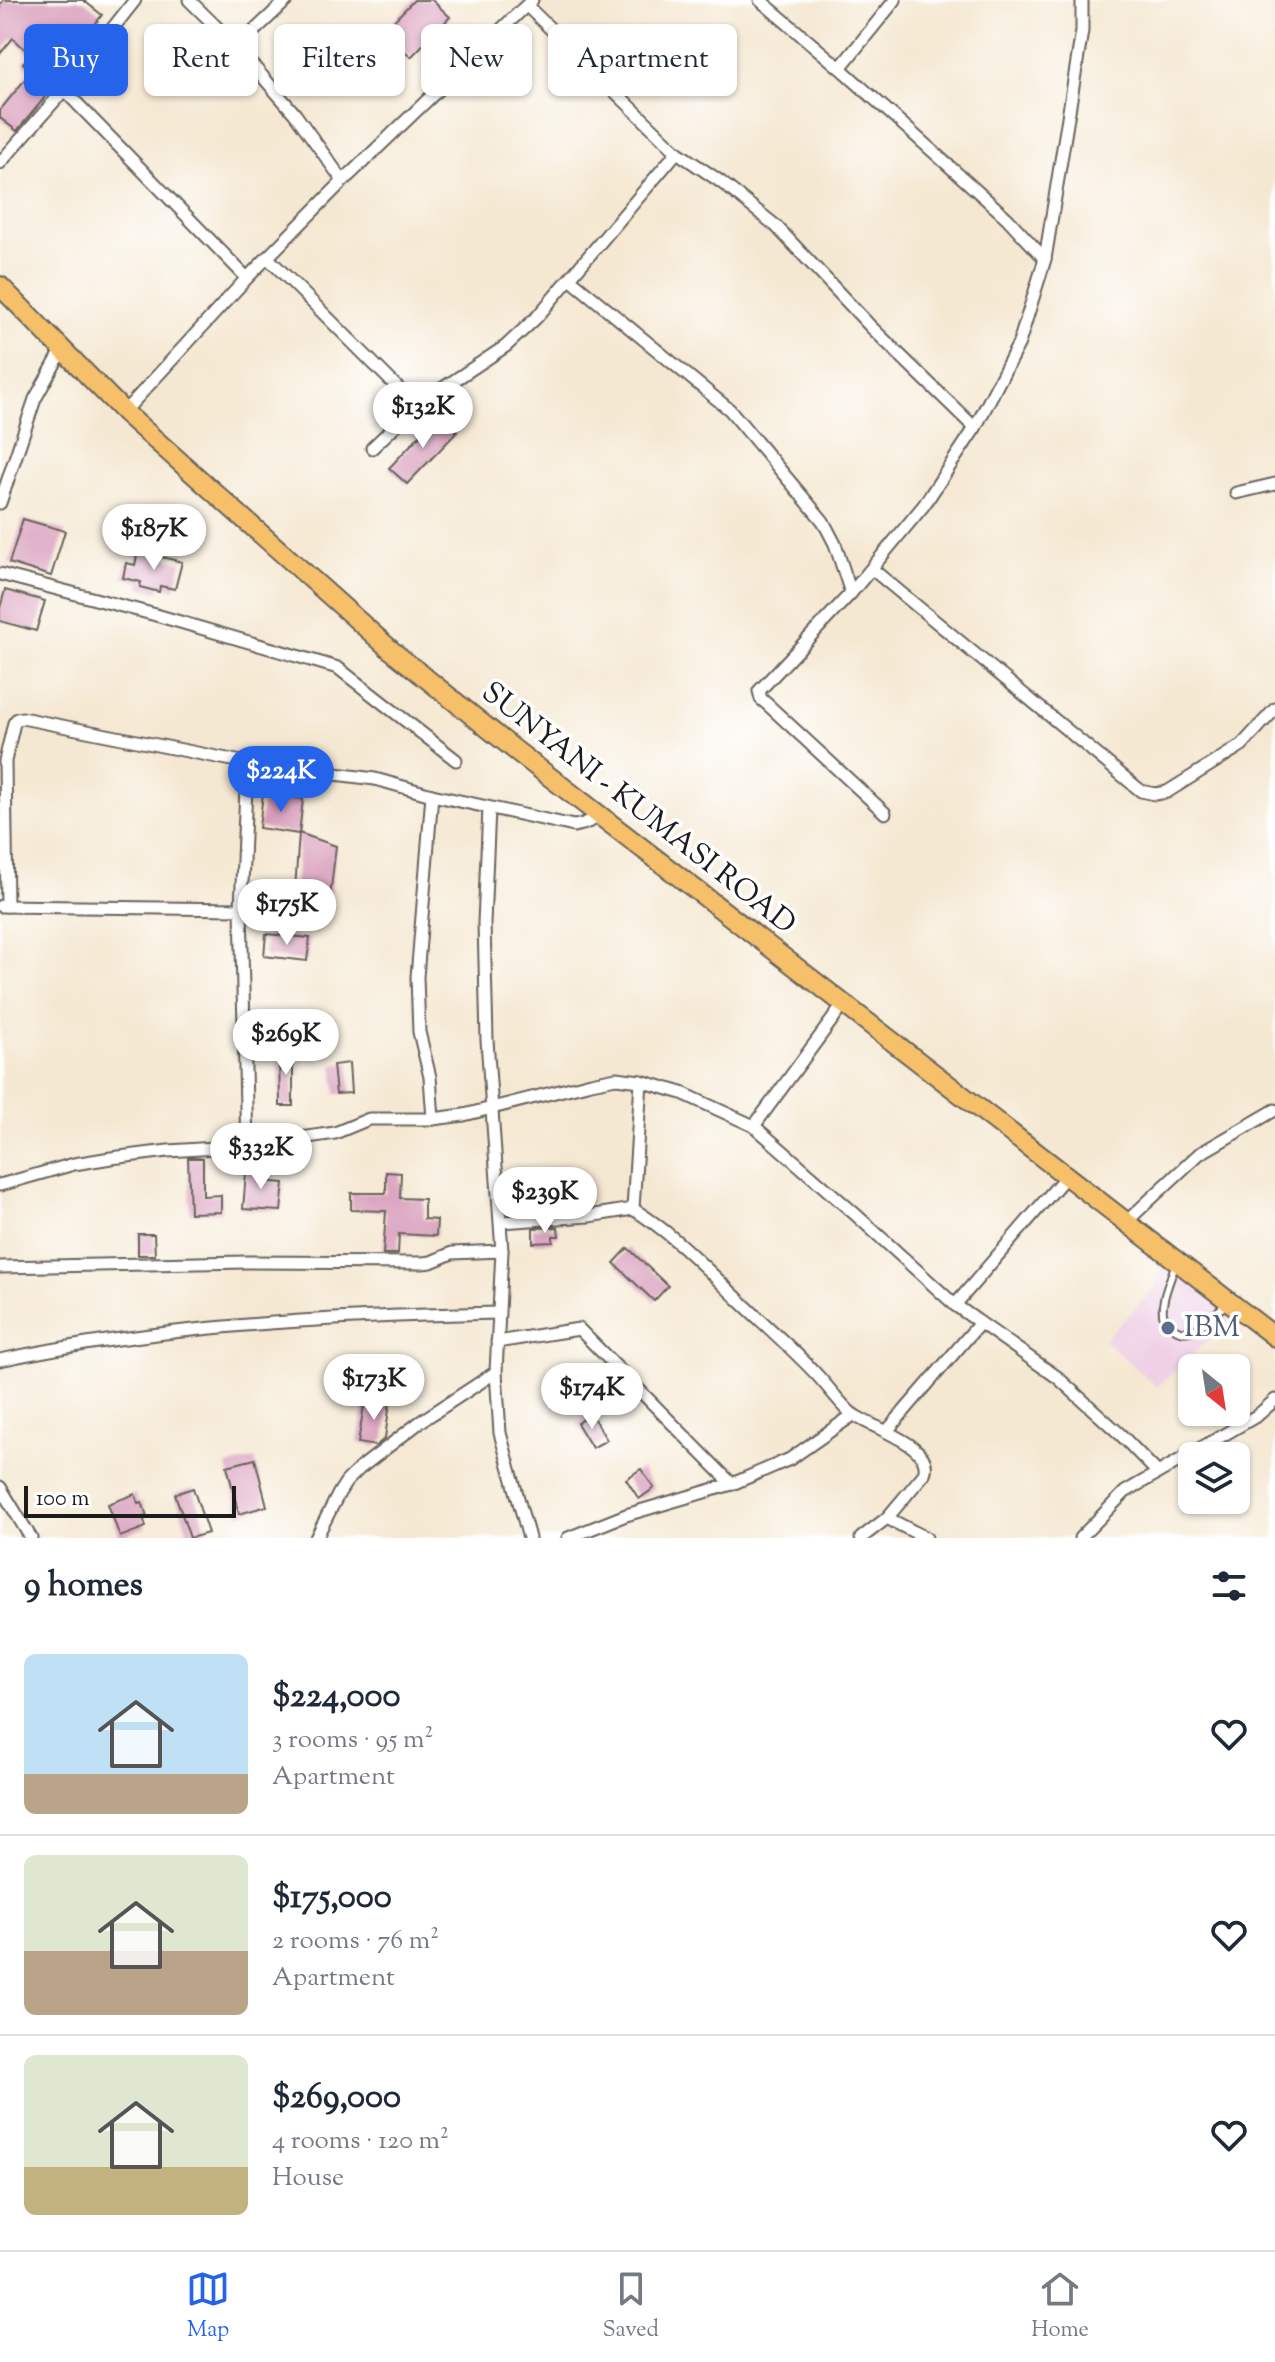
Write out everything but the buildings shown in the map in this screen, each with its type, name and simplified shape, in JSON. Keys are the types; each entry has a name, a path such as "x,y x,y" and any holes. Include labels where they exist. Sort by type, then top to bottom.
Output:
{"main road":[{"name":"SUNYANI - KUMASI ROAD","path":"0,286 124,412 391,650 843,1005 1275,1337"}],"street":[{"path":"116,24 135,0"},
{"path":"189,0 214,24"},
{"path":"258,27 287,0"},
{"path":"760,0 1007,218 1045,259"},
{"path":"840,68 895,0"},
{"path":"885,813 761,699 759,691 851,593 924,505 975,428 1019,343 1045,259 1082,31 1082,0"},
{"path":"124,412 247,278 343,181 529,3 677,152 776,226 871,327 975,428"},
{"path":"258,71 295,114 343,181"},
{"path":"0,163 59,96"},
{"path":"70,96 247,278"},
{"path":"372,448 416,406 506,346 537,317 677,152"},
{"path":"268,258 416,406"},
{"path":"570,279 730,410 823,521 835,544 851,593"},
{"path":"0,503 35,399 63,349"},
{"path":"1236,493 1275,484"},
{"path":"872,569 1141,791 1155,794 1167,792 1242,745 1275,709"},
{"path":"0,574 338,668 456,760"},
{"path":"241,909 4,906 2,760 17,719 247,763 375,779 432,795 574,826 602,816"},
{"path":"247,763 241,909 247,1146"},
{"path":"432,795 417,977 419,1032 430,1077 433,1119"},
{"path":"489,808 484,923 491,1108 502,1251 496,1372 500,1433 529,1538"},
{"path":"754,1126 843,1005"},
{"path":"0,1185 74,1164 168,1151 247,1146 335,1133 369,1119 433,1119 464,1115 616,1078 641,1081 682,1093 754,1126 955,1305 1057,1377 1157,1472"},
{"path":"633,1209 641,1081"},
{"path":"1126,1222 1199,1154 1275,1110"},
{"path":"955,1305 1067,1175"},
{"path":"501,1222 589,1216 633,1209 672,1236 817,1374 853,1415 887,1431 919,1452 926,1468 887,1518 861,1538"},
{"path":"0,1267 246,1262 422,1263 452,1253 502,1251"},
{"path":"0,1360 95,1342 342,1317 497,1313"},
{"path":"887,1431 980,1323"},
{"path":"497,1342 579,1329 732,1484"},
{"path":"316,1538 339,1493 359,1469 420,1422 496,1372"},
{"path":"1080,1538 1125,1492 1258,1415 1275,1400"},
{"path":"568,1538 626,1515 732,1484 790,1459 853,1415"},
{"path":"0,1487 31,1538"},
{"path":"887,1518 926,1538"}],"lane":[{"path":"1176,1261 1163,1313 1166,1322 1180,1332 1188,1333 1229,1302"}],"shaded area":[{"path":"1162,1260 1235,1315 1193,1354 1178,1354 1178,1368 1157,1387 1104,1340 1156,1287"}],"place":[{"name":"IBM","path":"1168,1328"}]}
